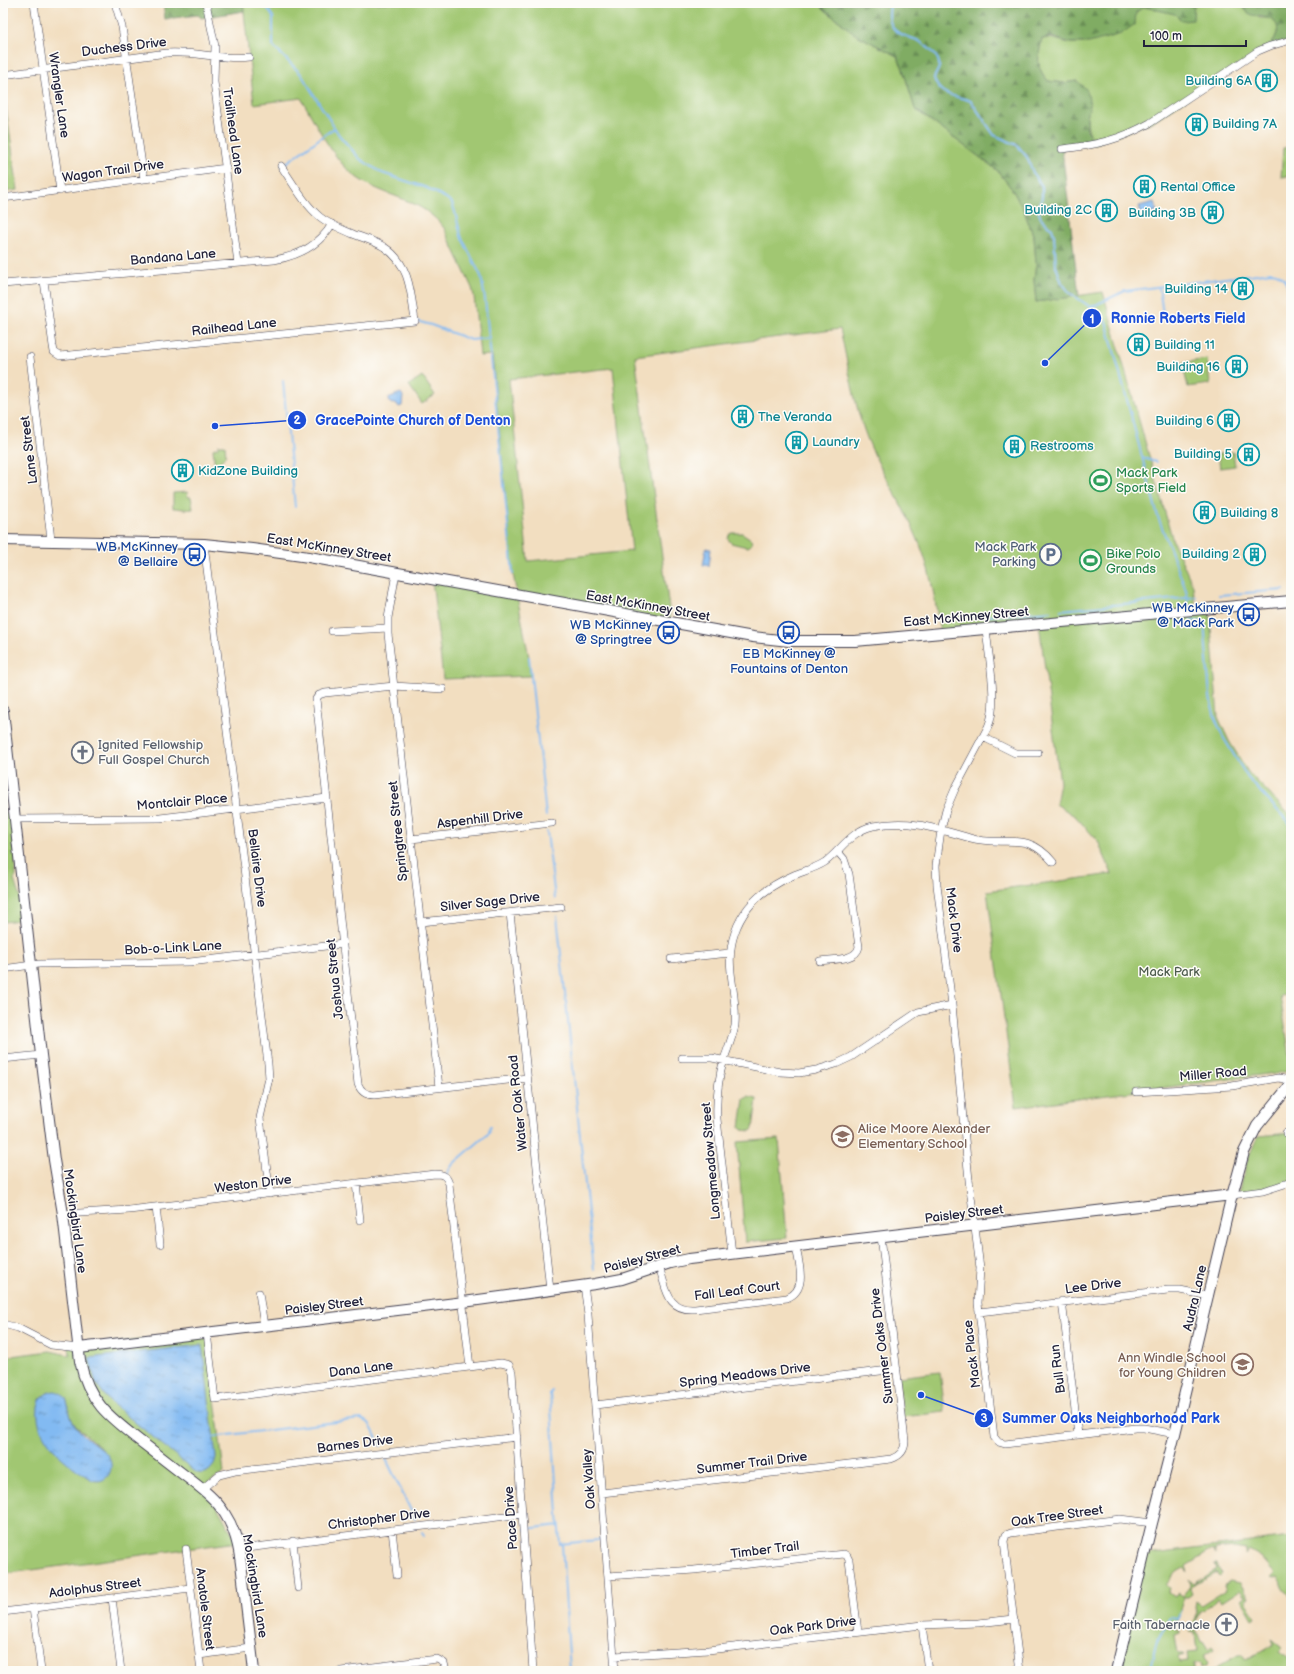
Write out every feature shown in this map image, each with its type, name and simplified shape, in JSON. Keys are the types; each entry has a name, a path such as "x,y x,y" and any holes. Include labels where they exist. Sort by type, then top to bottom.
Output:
{"street":[{"name":"Wrangler Lane","path":"34,3 60,190"},
{"path":"115,3 120,17 144,179"},
{"name":"Trailhead Lane","path":"206,3 215,42 216,57 214,82 238,263"},
{"path":"1062,149 1109,141 1136,131 1258,51 1291,40"},
{"name":"Duchess Drive","path":"3,75 171,52 216,57 249,57"},
{"path":"280,166 306,202 320,217 332,224"},
{"name":"Wagon Trail Drive","path":"3,198 226,168"},
{"name":"Bandana Lane","path":"3,284 274,260 297,254 316,244 325,235 332,224"},
{"name":"Railhead Lane","path":"44,280 54,352 57,355 63,356 415,321 411,289 399,261 383,246 332,224"},
{"name":"Lane Street","path":"30,358 51,540"},
{"name":"East McKinney Street","path":"3,540 204,544 294,554 647,619 783,641 848,641 1291,601"},
{"name":"Bellaire Drive","path":"204,544 256,954 269,1070 260,1118 270,1194"},
{"name":"Springtree Street","path":"396,573 388,618 388,628 439,1087"},
{"path":"332,631 388,628"},
{"name":"Mack Drive","path":"974,1225 952,1005 937,885 937,857 944,817 952,796 990,723 993,708 986,628"},
{"path":"394,686 443,689"},
{"name":"Joshua Street","path":"394,686 325,693 318,696 316,706 358,1084 360,1090 367,1095 374,1095 527,1078"},
{"name":"Mockingbird Lane","path":"3,711 6,769 15,819 41,1055 82,1368 87,1386 100,1406 111,1418 202,1489 218,1504 225,1514 236,1536 239,1549 254,1671"},
{"path":"983,737 1010,752 1019,754 1038,753"},
{"name":"Montclair Place","path":"15,819 160,818 327,798"},
{"name":"Aspenhill Drive","path":"411,839 552,823"},
{"name":"Longmeadow Street","path":"732,1254 717,1112 718,1085 724,1060 734,1030 735,1020 730,953 733,938 739,923 756,899 767,889 779,882 823,862 837,851 854,834 874,826 910,823 981,841 1028,842 1042,850 1053,862"},
{"path":"820,961 852,956 858,947 849,874 844,860 837,851"},
{"name":"Silver Sage Drive","path":"421,922 561,907"},
{"name":"Water Oak Road","path":"510,913 550,1290"},
{"name":"Bob-o-Link Lane","path":"3,969 32,965 190,962 343,944"},
{"path":"671,959 730,953"},
{"path":"682,1058 707,1057 780,1072 799,1072 823,1068 852,1057 918,1012 952,1005"},
{"path":"3,1059 41,1055"},
{"name":"Miller Road","path":"1136,1092 1232,1086 1278,1078 1284,1079 1291,1084"},
{"name":"Audra Lane","path":"1116,1671 1152,1523 1176,1434 1232,1195 1244,1152 1250,1137 1264,1115 1291,1084"},
{"name":"Weston Drive","path":"63,1214 115,1212 435,1174 445,1176 449,1184 463,1303"},
{"name":"Paisley Street","path":"3,1324 18,1328 51,1345 79,1348 463,1303 622,1279 682,1260 1232,1195 1263,1191 1291,1182"},
{"path":"356,1183 360,1220"},
{"path":"156,1207 160,1244"},
{"name":"Mack Place","path":"974,1225 981,1273 978,1301 979,1312 996,1441 1005,1444 1135,1428 1144,1428 1176,1434"},
{"name":"Summer Oaks Drive","path":"881,1236 906,1441 902,1452"},
{"name":"Fall Leaf Court","path":"659,1267 671,1301 680,1308 695,1309 787,1298 796,1293 801,1283 796,1247"},
{"name":"Oak Valley","path":"584,1285 596,1404 615,1671"},
{"name":"Lee Drive","path":"979,1312 1168,1290 1180,1290 1209,1296"},
{"path":"259,1293 264,1326"},
{"name":"Bull Run","path":"1062,1302 1078,1435"},
{"path":"463,1303 470,1367"},
{"name":"Dana Lane","path":"207,1333 215,1399 501,1363 509,1365"},
{"name":"Pace Drive","path":"509,1365 512,1372 533,1671"},
{"name":"Spring Meadows Drive","path":"596,1404 897,1369"},
{"name":"Barnes Drive","path":"202,1489 219,1475 235,1470 517,1437"},
{"name":"Summer Trail Drive","path":"602,1493 891,1459 902,1452"},
{"name":"Christopher Drive","path":"239,1549 293,1541 522,1514"},
{"name":"Oak Tree Street","path":"1020,1671 1004,1541 1007,1534 1120,1519 1152,1523"},
{"path":"392,1530 397,1575"},
{"path":"293,1541 298,1588"},
{"name":"Anatole Street","path":"186,1549 201,1671"},
{"name":"Timber Trail","path":"608,1576 694,1570 844,1554 849,1560 858,1632"},
{"name":"Adolphus Street","path":"3,1612 190,1588"},
{"path":"112,1598 121,1671"},
{"path":"33,1608 41,1671"},
{"name":"Oak Park Drive","path":"614,1656 708,1650 922,1625 978,1623 1014,1619"},
{"path":"922,1625 928,1671"},
{"path":"199,1655 251,1648"},
{"path":"341,1671 435,1659 442,1661 445,1665 446,1671"}],"green space":[{"path":"163,3 243,3 244,11 201,18 198,15 165,19"},
{"name":"Mack Park","path":"243,3 820,3 824,9 855,34 897,56 902,66 915,109 997,170 1012,189 1024,211 1034,237 1036,263 1034,280 1036,302 1103,292 1173,541 1193,586 1196,610 1210,615 1218,717 1229,741 1248,772 1291,816 1291,994 1280,996 1291,1062 1291,1071 1016,1107 987,891 1112,874 1098,841 1076,817 1056,804 1060,783 1039,623 940,633 934,594 925,557 909,521 872,450 862,425 840,329 635,356 671,623 517,596 529,657 531,676 443,679 432,579 517,595 513,574 492,355 480,356 472,288 444,228 435,218 416,205 373,187 352,174 327,144 301,98 254,104","holes":["613,368 632,551 528,561 509,379"]},
{"path":"820,3 1194,3 1193,20 1182,21 1175,14 1144,7 1136,12 1135,24 1121,34 1089,43 1071,43 1051,37 1042,39 1039,51 1039,66 1044,76 1048,81 1064,83 1077,81 1087,90 1090,105 1087,116 1087,129 1095,144 1062,149 1079,296 1036,302 1034,280 1036,263 1034,237 1024,211 1012,189 997,170 915,109 902,66 897,56 855,34 824,9"},
{"path":"1194,3 1243,3 1244,9 1260,18 1267,18 1276,23 1278,30 1277,34 1270,46 1150,123 1095,144 1087,125 1087,116 1090,105 1077,81 1064,83 1048,81 1041,71 1039,66 1039,57 1042,39 1072,43 1093,41 1111,32 1144,6 1175,14 1195,6"},
{"path":"1243,3 1291,3 1291,40 1270,46 1277,34 1278,30 1276,23 1267,18 1252,15 1246,11"},
{"path":"3,86 18,190 3,192"},
{"path":"1291,147 1291,176 1281,177 1283,148"},
{"path":"1207,359 1210,384 1188,387 1182,363"},
{"path":"422,376 435,395 422,404 409,385"},
{"path":"218,445 225,445 226,455 215,468 213,449 218,447"},
{"path":"1233,452 1235,466 1220,468 1218,454"},
{"path":"187,492 188,497 191,497 193,509 173,508 173,493"},
{"path":"732,533 742,533 751,539 752,544 747,547 731,543 728,539 729,535"},
{"path":"14,811 16,876 14,880 27,919 3,922 3,813"},
{"path":"748,1097 757,1099 753,1129 751,1131 742,1130 740,1127 744,1099"},
{"path":"1291,1133 1291,1182 1239,1194 1248,1158 1258,1136"},
{"path":"779,1139 787,1238 745,1242 737,1142"},
{"path":"207,1333 224,1473 207,1484 212,1498 237,1542 3,1574 3,1357 50,1351 69,1355 69,1347","holes":["49,1392 66,1398 71,1419 75,1425 103,1450 88,1478 51,1447 40,1399"]},
{"path":"940,1372 945,1412 903,1417 898,1377"},
{"path":"1291,1537 1291,1599 1277,1576 1272,1578 1271,1576 1275,1573 1261,1557 1249,1550 1245,1555 1246,1549 1234,1547 1215,1549 1216,1555 1213,1550 1209,1552 1186,1566 1188,1572 1184,1568 1177,1572 1166,1585 1170,1588 1169,1592 1175,1596 1177,1593 1182,1596 1191,1585 1189,1580 1194,1584 1217,1569 1215,1564 1217,1564 1221,1574 1219,1576 1216,1572 1190,1588 1192,1594 1188,1597 1183,1597 1176,1630 1180,1631 1180,1633 1175,1635 1178,1654 1184,1655 1178,1657 1179,1662 1188,1661 1187,1653 1197,1652 1195,1633 1189,1632 1197,1614 1195,1607 1196,1601 1201,1605 1226,1589 1224,1584 1231,1581 1240,1583 1249,1598 1245,1601 1255,1617 1252,1619 1241,1600 1245,1597 1240,1590 1222,1602 1219,1598 1200,1610 1195,1631 1197,1632 1201,1642 1203,1641 1208,1649 1212,1646 1214,1649 1203,1656 1207,1664 1206,1667 1201,1669 1200,1664 1194,1664 1194,1671 1116,1671 1145,1555"},
{"path":"1272,1639 1282,1647 1279,1652 1288,1659 1291,1655 1291,1671 1211,1671 1239,1655 1242,1655 1246,1661 1274,1644"}],"water":[{"path":"1154,202 1157,212 1142,216 1139,206"},
{"path":"401,393 403,396 402,406 399,407 396,403 392,404 389,402 389,398"},
{"path":"706,548 711,549 709,566 703,565"},
{"path":"202,1345 216,1457 210,1470 205,1473 197,1473 109,1401 96,1383 89,1358"},
{"path":"54,1391 59,1392 65,1398 72,1420 79,1430 108,1455 111,1470 106,1478 98,1481 92,1480 82,1474 54,1450 41,1430 38,1419 38,1407 40,1401 43,1396"}],"waterway":[{"path":"264,3 273,17 273,46 301,74 339,135 360,159 382,173 427,188 446,198 452,203 461,236 481,276 485,299 513,574"},
{"path":"890,3 889,19 893,28 899,33 922,43 933,52 938,59 939,67 934,78 940,89 948,94 971,101 994,135 1017,145 1027,157 1034,175 1042,186 1039,212 1041,218 1052,229 1054,235 1056,266 1062,283 1070,293 1102,315 1106,321 1158,517 1186,590 1188,602"},
{"path":"282,166 334,128"},
{"path":"1091,307 1125,291 1272,272 1283,277 1286,282 1291,314"},
{"path":"1159,287 1163,314"},
{"path":"416,321 471,340 490,338"},
{"path":"283,381 295,507"},
{"path":"1143,458 1156,462"},
{"path":"1219,595 1284,590"},
{"path":"1061,610 1196,597"},
{"path":"937,620 1051,611"},
{"path":"1191,619 1193,621 1204,622 1210,697 1215,718 1223,737 1248,778 1291,825"},
{"path":"529,657 546,816"},
{"path":"547,832 555,899"},
{"path":"557,916 594,1270"},
{"path":"446,1175 453,1164 489,1133 490,1126"},
{"path":"552,1391 550,1393 560,1544 597,1540"},
{"path":"212,1437 361,1419 369,1423 381,1446"},
{"path":"386,1459 415,1519"},
{"path":"525,1529 560,1525"},
{"path":"599,1540 604,1539"},
{"path":"562,1544 570,1671"},
{"path":"1149,1671 1157,1641 1170,1617 1178,1618 1180,1611"}],"place":[{"name":"Building 6A","path":"1267,81"},
{"name":"Building 7A","path":"1196,124"},
{"name":"Rental Office","path":"1145,187"},
{"name":"Building 2C","path":"1107,210"},
{"name":"Building 3B","path":"1212,213"},
{"name":"Building 14","path":"1243,289"},
{"name":"Building 11","path":"1138,345"},
{"name":"Ronnie Roberts Field","path":"1045,363"},
{"name":"Building 16","path":"1236,367"},
{"name":"The Veranda","path":"743,417"},
{"name":"Building 6","path":"1229,421"},
{"name":"GracePointe Church of Denton","path":"215,426"},
{"name":"Laundry","path":"796,442"},
{"name":"Restrooms","path":"1014,446"},
{"name":"Building 5","path":"1248,454"},
{"name":"KidZone Building","path":"182,471"},
{"name":"Mack Park Sports Field","path":"1101,480"},
{"name":"Building 8","path":"1204,513"},
{"name":"WB McKinney @ Bellaire","path":"194,554"},
{"name":"Mack Park Parking","path":"1051,554"},
{"name":"Building 2","path":"1255,554"},
{"name":"Bike Polo Grounds","path":"1091,561"},
{"name":"WB McKinney @ Mack Park","path":"1249,615"},
{"name":"WB McKinney @ Springtree","path":"668,632"},
{"name":"EB McKinney @ Fountains of Denton","path":"789,632"},
{"name":"Ignited Fellowship Full Gospel Church","path":"83,752"},
{"name":"Alice Moore Alexander Elementary School","path":"842,1136"},
{"name":"Ann Windle School for Young Children","path":"1242,1365"},
{"name":"Summer Oaks Neighborhood Park","path":"921,1395"},
{"name":"Faith Tabernacle","path":"1226,1625"}]}
